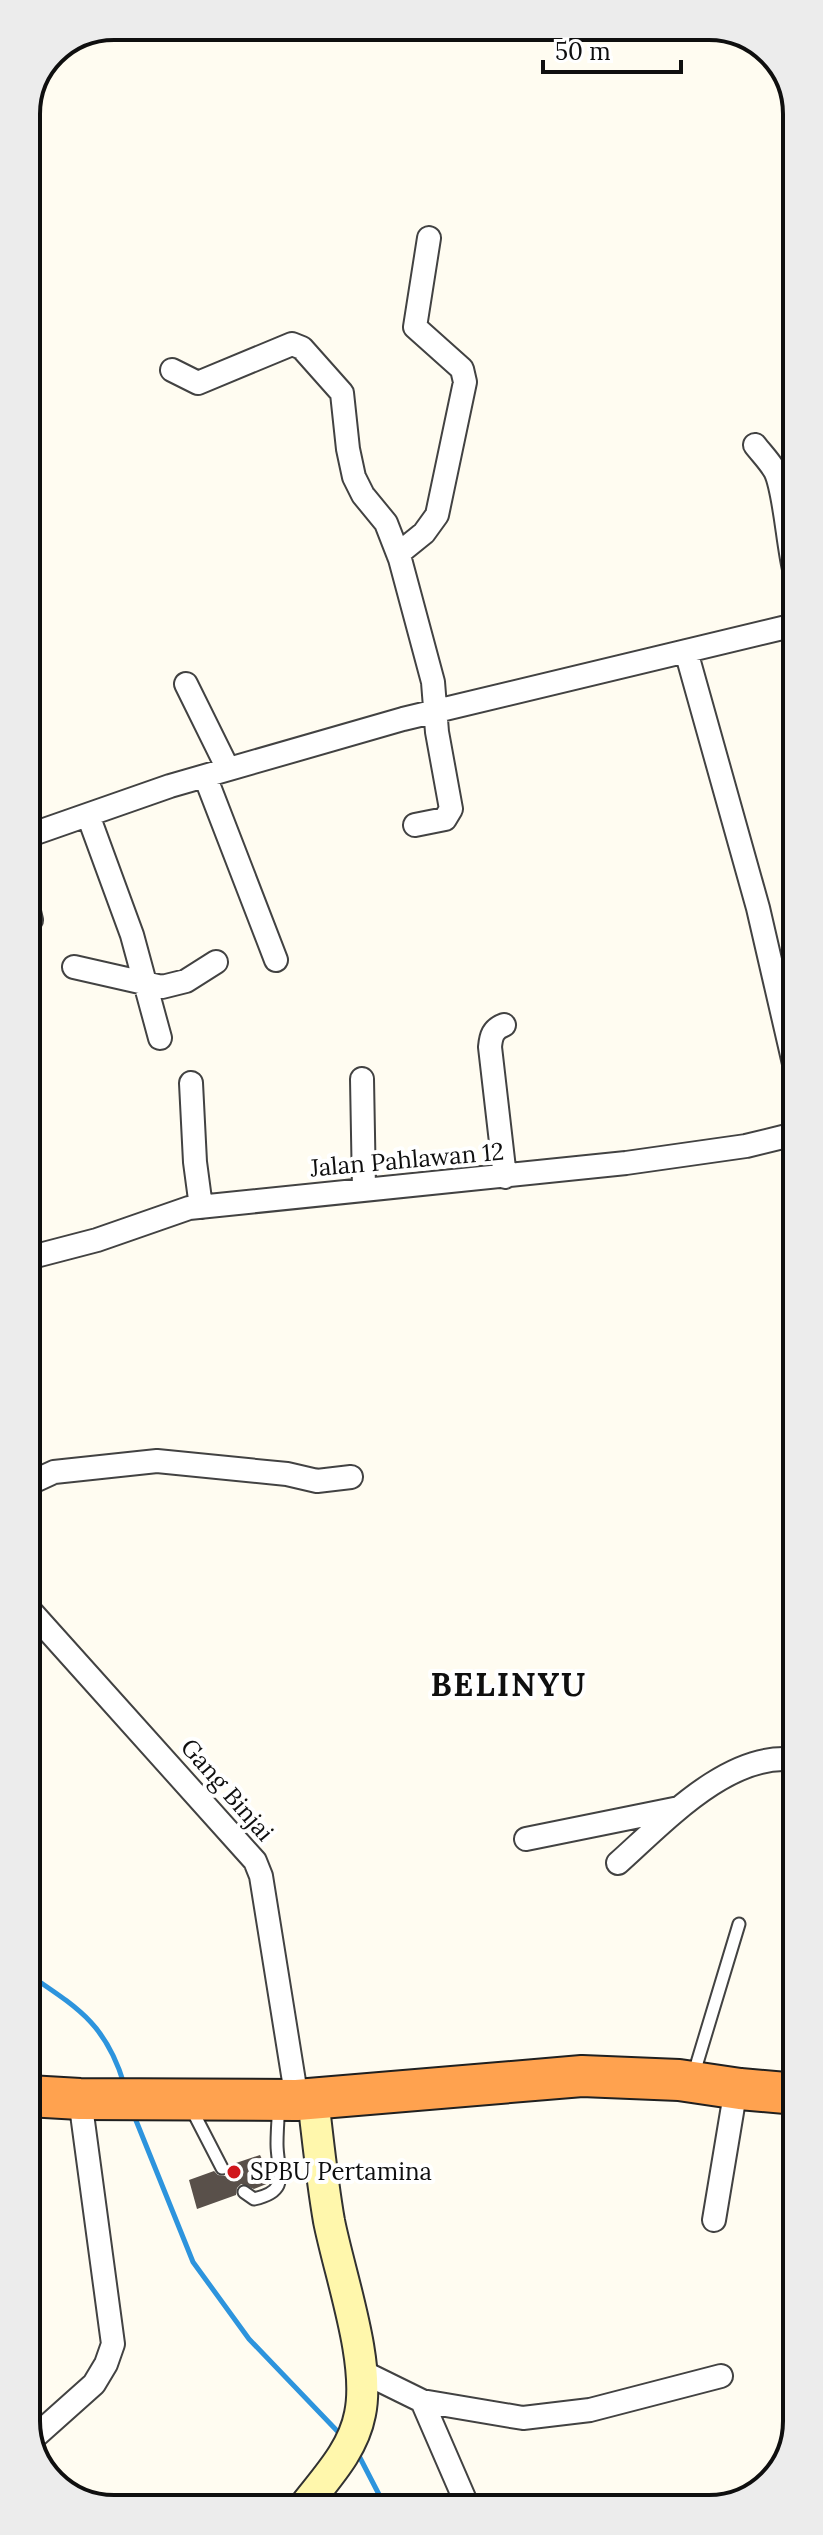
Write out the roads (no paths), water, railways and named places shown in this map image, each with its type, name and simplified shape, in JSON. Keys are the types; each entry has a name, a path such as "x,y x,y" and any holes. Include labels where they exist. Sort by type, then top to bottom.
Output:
{"highway":[{"path":"40,2097 112,2100 296,2100 582,2076 691,2082 783,2093"}],"street":[{"path":"398,554 424,533 437,515 465,382 462,369 415,327 429,238"},
{"path":"172,370 198,383 292,344 302,348 342,393 354,477 363,495 386,523 398,554 433,682 437,732 451,809 445,819 415,825"},
{"path":"755,445 775,472 783,502"},
{"path":"40,832 228,769 436,712 783,628"},
{"path":"686,651 758,908 783,1016"},
{"path":"186,684 228,769"},
{"path":"205,776 276,960"},
{"path":"88,815 132,935 160,1038"},
{"path":"74,967 162,987 174,985 216,962"},
{"path":"504,1025 497,1027 491,1036 490,1047 505,1177"},
{"path":"362,1079 364,1189"},
{"path":"191,1083 201,1207"},
{"name":"Jalan Pahlawan 12","path":"40,1255 97,1240 189,1208 505,1177 746,1146 783,1137"},
{"path":"40,1478 54,1472 157,1461 287,1474 317,1481 351,1477"},
{"name":"Gang Binjai","path":"40,1621 255,1861 263,1891 296,2100"},
{"path":"618,1863 696,1793 760,1761 783,1760"},
{"path":"526,1839 680,1808"},
{"path":"714,2220 736,2088"},
{"path":"41,2431 94,2384 113,2344 112,2100"},
{"path":"296,2100 329,2222 363,2372 361,2413 350,2445 313,2495"},
{"path":"363,2372 422,2401 523,2418 590,2410 721,2376"},
{"path":"422,2401 463,2495"}],"lane":[{"path":"691,2082 739,1924"},
{"path":"187,2100 222,2168"},
{"path":"244,2192 254,2199 266,2196 279,2185 282,2173 277,2148 296,2100"}],"waterway":[{"path":"40,1982 76,2008 99,2032 117,2063 124,2084"},
{"path":"133,2113 193,2262 249,2339 342,2436"},
{"path":"357,2452 379,2495"}],"place":[{"name":"SPBU Pertamina","path":"234,2172"}],"district":[{"name":"BELINYU","path":"509,1685"}]}
